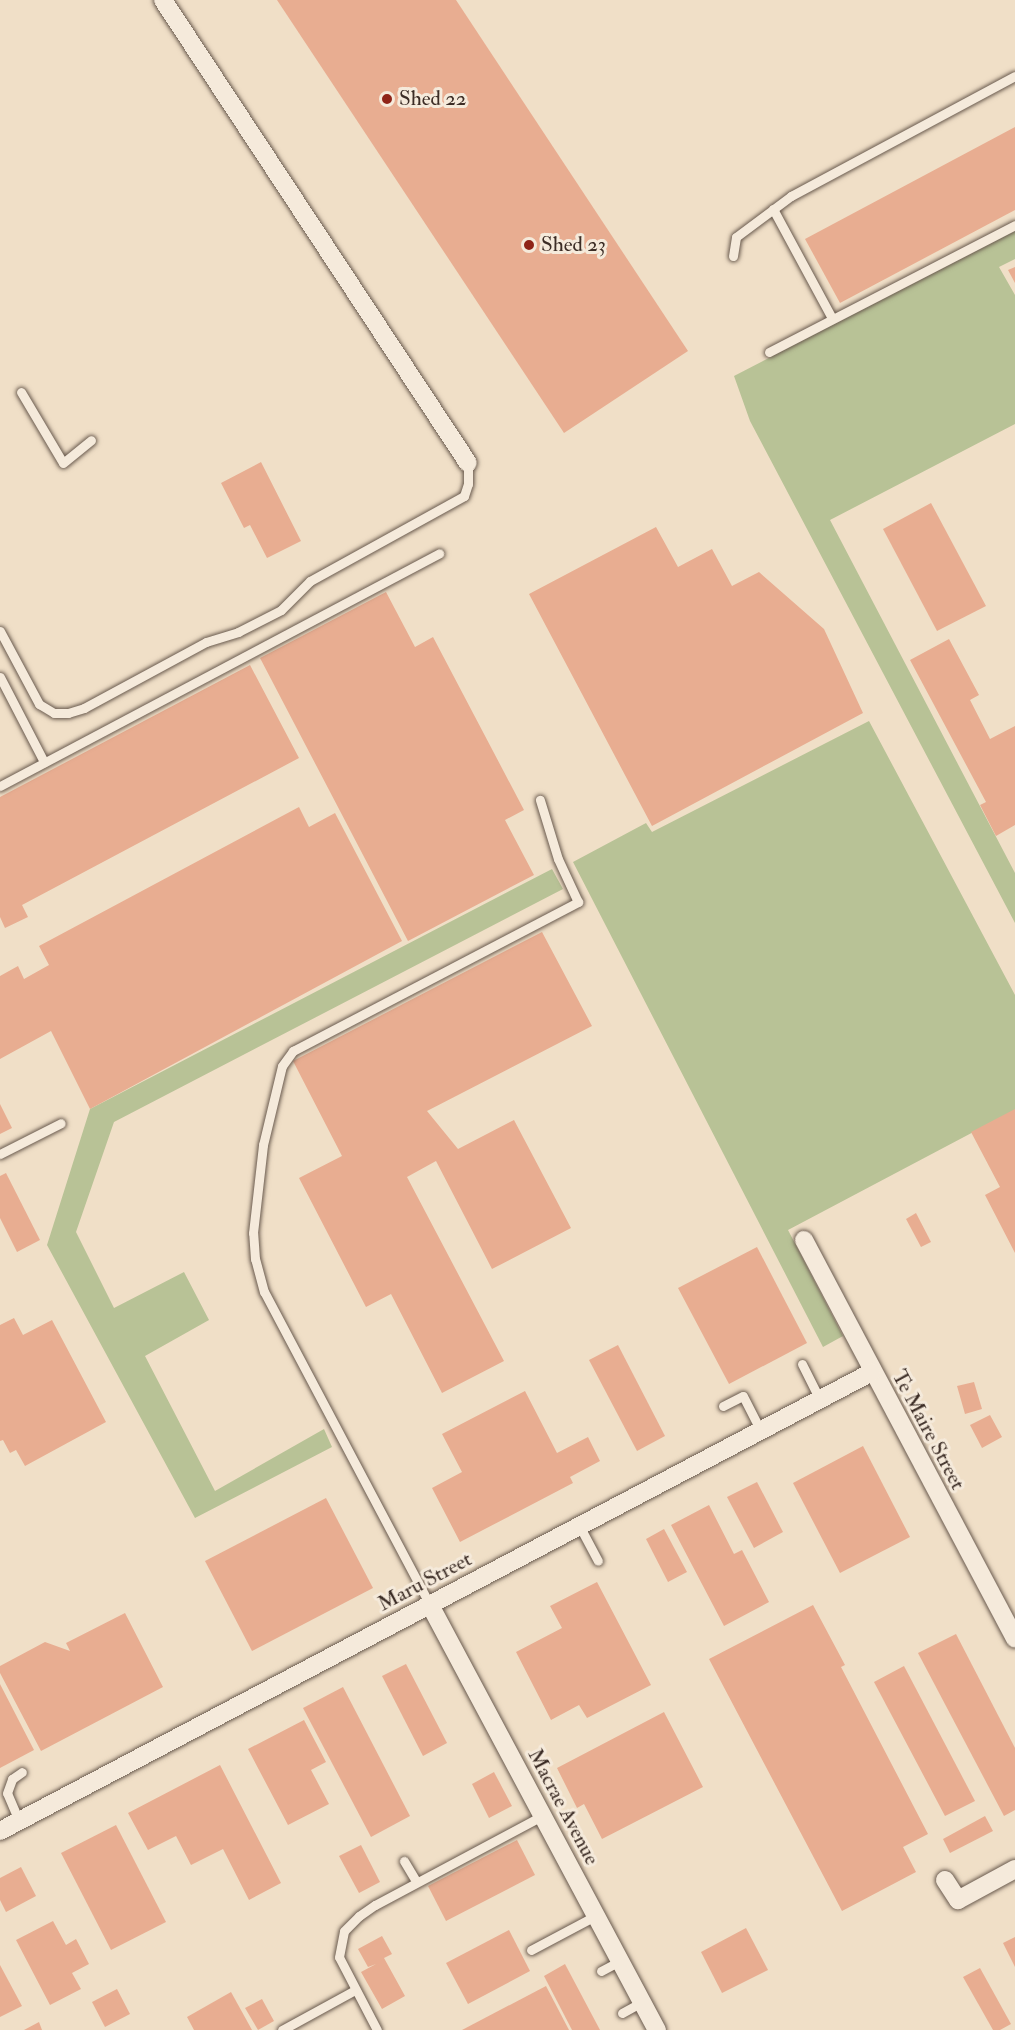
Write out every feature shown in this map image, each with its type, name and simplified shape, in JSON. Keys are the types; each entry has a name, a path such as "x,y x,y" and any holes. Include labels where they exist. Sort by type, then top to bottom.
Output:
{"street":[{"path":"163,0 468,463"},
{"name":"Te Maire Street","path":"804,1240 1015,1640"},
{"name":"Maru Street","path":"0,1831 872,1372"},
{"name":"Macrae Avenue","path":"430,1605 657,2030"},
{"path":"945,1880 958,1900 1015,1869"}],"lane":[{"path":"733,256 736,237 791,196 1015,76"},
{"path":"773,209 832,318"},
{"path":"769,352 1015,225"},
{"path":"21,392 63,463 91,440"},
{"path":"0,631 39,704 54,713 68,713 84,708 206,642 238,633 281,610 310,581 464,496 468,484 468,463"},
{"path":"0,786 439,554"},
{"path":"0,677 44,762"},
{"path":"430,1605 264,1292 255,1259 253,1233 263,1145 282,1066 293,1051 578,902 558,859 540,800"},
{"path":"0,1154 61,1123"},
{"path":"802,1364 820,1400"},
{"path":"723,1406 743,1396 761,1431"},
{"path":"580,1527 598,1561"},
{"path":"19,1821 7,1793 12,1779 22,1772"},
{"path":"377,2030 339,1957 344,1931 359,1916 416,1881 542,1816"},
{"path":"404,1861 416,1881"},
{"path":"531,1950 596,1916"},
{"path":"601,1971 620,1961"},
{"path":"282,2030 355,1990"},
{"path":"622,2013 642,2002"}],"green space":[{"path":"1015,231 1015,259 999,267 1015,295 1015,424 830,520 1015,873 1015,923 750,421 734,376"},
{"path":"869,721 1015,995 1015,1110 788,1230 843,1336 823,1347 573,862 646,823 652,832"},
{"path":"552,869 563,889 114,1122 76,1232 114,1308 184,1272 209,1320 145,1356 215,1491 324,1429 332,1447 195,1518 47,1245 90,1109"}],"building":[{"name":"Shed 23","path":"277,0 456,0 688,351 564,433"},
{"path":"1015,127 1015,210 840,303 805,239"},
{"path":"1015,267 1015,283 1008,270"},
{"path":"261,462 301,541 267,558 250,525 244,528 221,483"},
{"path":"931,503 986,606 937,631 883,529"},
{"path":"656,527 678,567 712,549 732,586 759,572 824,629 863,713 652,826 529,594"},
{"path":"386,592 415,647 433,637 524,810 505,820 534,875 408,941 260,658"},
{"path":"949,639 979,695 970,700 990,739 1015,726 1015,825 996,836 980,805 986,802 910,660"},
{"path":"250,665 299,758 22,905 28,917 5,928 0,917 0,797"},
{"path":"299,807 309,827 335,813 402,941 90,1109 51,1031 0,1059 0,976 18,966 24,979 49,965 39,946"},
{"path":"542,932 592,1026 427,1111 458,1149 514,1120 571,1228 492,1269 436,1161 407,1177 504,1361 442,1393 391,1294 366,1307 299,1178 342,1156 293,1061"},
{"path":"0,1104 12,1128 0,1134"},
{"path":"1015,1109 1015,1253 985,1195 1000,1187 971,1132"},
{"path":"6,1173 40,1240 17,1252 0,1218 0,1176"},
{"path":"916,1213 931,1242 921,1247 906,1219"},
{"path":"757,1247 807,1343 729,1384 678,1288"},
{"path":"14,1318 23,1335 52,1320 106,1422 25,1466 16,1450 10,1453 3,1440 0,1441 0,1325"},
{"path":"618,1345 665,1436 637,1451 589,1360"},
{"path":"974,1382 982,1409 965,1414 957,1386"},
{"path":"525,1391 557,1453 588,1437 600,1461 570,1477 573,1483 460,1542 432,1488 462,1472 442,1434"},
{"path":"990,1415 1002,1437 982,1448 970,1425"},
{"path":"863,1446 910,1537 840,1573 793,1483"},
{"path":"757,1482 783,1532 754,1548 727,1497"},
{"path":"326,1498 373,1588 252,1651 205,1561"},
{"path":"709,1505 734,1554 742,1550 769,1602 724,1626 671,1525"},
{"path":"664,1529 687,1572 668,1582 646,1539"},
{"path":"597,1582 651,1685 587,1718 579,1705 551,1720 516,1652 562,1628 550,1606"},
{"path":"813,1605 845,1665 841,1667 928,1834 903,1847 916,1872 842,1911 709,1659"},
{"path":"125,1613 163,1687 41,1751 0,1673 0,1666 45,1642 70,1651 66,1643"},
{"path":"956,1634 1015,1748 1015,1810 1004,1816 918,1653"},
{"path":"406,1664 447,1743 423,1756 382,1676"},
{"path":"904,1666 975,1801 945,1816 874,1682"},
{"path":"0,1684 34,1750 0,1768"},
{"path":"343,1687 410,1816 371,1837 303,1708"},
{"path":"664,1712 703,1787 602,1839 584,1804 577,1808 557,1768"},
{"path":"304,1720 326,1762 311,1770 329,1804 288,1825 248,1749"},
{"path":"220,1765 281,1883 249,1900 223,1849 191,1865 176,1836 148,1850 128,1813"},
{"path":"494,1772 512,1806 489,1818 472,1784"},
{"path":"985,1816 993,1831 950,1853 943,1839"},
{"path":"116,1825 166,1922 111,1950 61,1853"},
{"path":"517,1840 535,1875 446,1921 428,1886"},
{"path":"361,1845 380,1882 359,1893 339,1856"},
{"path":"21,1867 36,1896 6,1912 0,1900 0,1878"},
{"path":"53,1921 66,1945 76,1939 89,1964 72,1973 81,1989 50,2005 16,1940"},
{"path":"746,1928 768,1970 722,1993 701,1952"},
{"path":"509,1930 530,1971 468,2004 446,1963"},
{"path":"382,1936 392,1954 384,1958 405,1996 382,2009 361,1972 376,1964 368,1967 358,1949"},
{"path":"1015,1937 1015,1967 1003,1943"},
{"path":"565,1964 600,2030 572,2030 544,1976"},
{"path":"0,1965 22,2006 0,2017"},
{"path":"980,1968 1011,2024 1000,2030 993,2030 963,1977"},
{"path":"546,1986 569,2030 462,2030"},
{"path":"117,1989 130,2014 105,2027 92,2002"},
{"path":"231,1992 252,2030 194,2030 187,2017"},
{"path":"262,1999 274,2021 258,2030 245,2008"},
{"path":"39,2022 42,2030 24,2030"}],"place":[{"name":"Shed 22","path":"387,99"},
{"name":"Shed 23","path":"529,245"}]}
